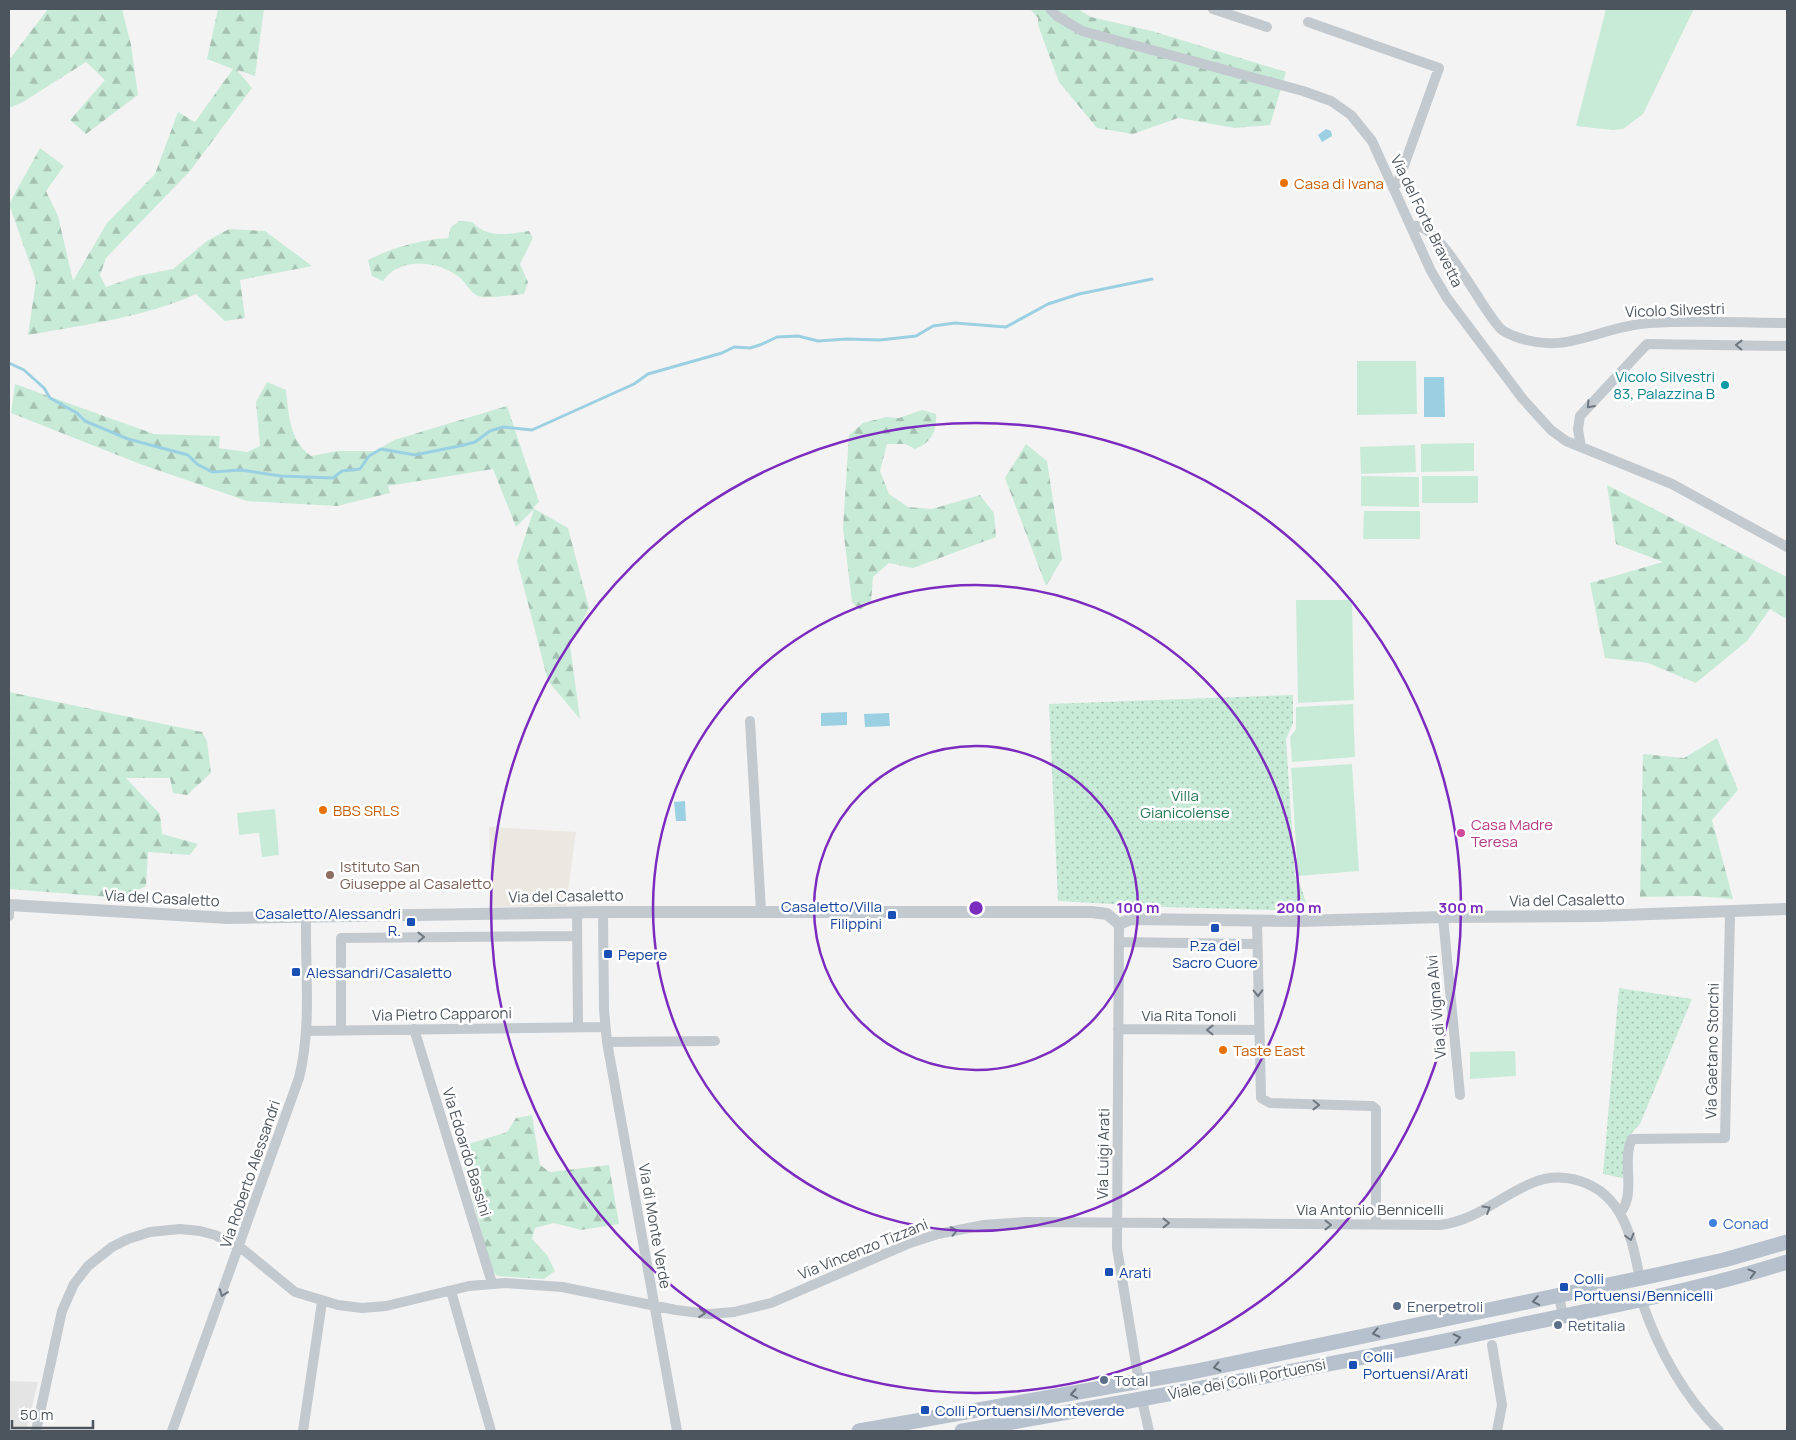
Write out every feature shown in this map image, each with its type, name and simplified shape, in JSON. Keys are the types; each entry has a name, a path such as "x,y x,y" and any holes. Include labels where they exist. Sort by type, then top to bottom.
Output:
{"main road":[{"name":"Viale dei Colli Portuensi","path":"859,1431 895,1428 1139,1382 1640,1279 1724,1260 1787,1242"},
{"name":"Viale dei Colli Portuensi","path":"962,1431 1142,1400 1429,1344 1729,1279 1787,1262"}],"street":[{"name":"Via del Forte Bravetta","path":"1050,9 1057,16 1082,31 1303,91 1331,101 1346,111 1359,123 1372,141 1431,271 1447,298 1501,371 1551,430 1566,441 1672,484 1787,547"},
{"path":"1213,9 1267,26"},
{"path":"1308,22 1439,68 1398,182 1393,188"},
{"name":"Vicolo Silvestri","path":"1411,226 1423,228 1440,244 1467,278 1500,329 1531,341 1564,344 1616,327 1650,322 1787,323"},
{"path":"1581,447 1578,429 1580,416 1644,346 1665,343 1787,346"},
{"path":"750,722 761,911"},
{"path":"9,905 9,916"},
{"name":"Via del Casaletto","path":"9,905 205,917 577,912 1092,912 1112,917 1120,924 1131,920 1257,921 1597,916 1787,908"},
{"path":"577,912 578,1027"},
{"name":"Via di Monte Verde","path":"603,912 605,1027 607,1042 677,1431"},
{"name":"Via Gaetano Storchi","path":"1620,1213 1627,1198 1628,1164 1632,1139 1725,1138 1730,915"},
{"name":"Via Roberto Alessandri","path":"172,1431 240,1247 299,1078 306,1030 306,916"},
{"name":"Via di Vigna Alvi","path":"1443,917 1460,1095"},
{"path":"1257,921 1260,1093 1263,1101 1270,1104 1372,1106 1376,1109 1376,1225"},
{"name":"Via Luigi Arati","path":"1120,924 1117,1223 1119,1268 1139,1382"},
{"path":"341,1030 341,938 577,936"},
{"path":"1119,942 1257,944"},
{"name":"Via Pietro Capparoni","path":"306,1030 605,1027"},
{"name":"Via Edoardo Bassini","path":"414,1029 492,1283"},
{"name":"Via Rita Tonoli","path":"1118,1029 1259,1030"},
{"path":"607,1042 715,1041"},
{"name":"Via Antonio Bennicelli","path":"1117,1223 1440,1225 1458,1222 1475,1216 1532,1183 1556,1177 1570,1178 1594,1186 1606,1194 1620,1213 1627,1227 1640,1279"},
{"name":"Via Vincenzo Tizzani","path":"36,1431 64,1303 74,1284 88,1266 128,1238 160,1231 200,1231 240,1247 288,1288 322,1302 370,1308 402,1303 492,1283 547,1285 709,1314 734,1312 762,1306 910,1243 973,1227 1025,1222 1117,1223"},
{"path":"1724,1260 1729,1279"},
{"path":"450,1291 491,1431"},
{"path":"1559,1296 1564,1316"},
{"path":"1641,1299 1654,1334 1674,1373 1693,1402 1719,1431"},
{"path":"303,1431 322,1302"},
{"path":"1424,1323 1429,1344"},
{"name":"Viale dei Colli Portuensi","path":"1333,1342 1336,1361"},
{"path":"1492,1345 1502,1405 1497,1431"},
{"path":"1096,1390 1099,1408"},
{"path":"1142,1400 1149,1431"}],"shaded area":[{"path":"489,827 576,832 566,906 492,907"},
{"path":"9,1381 38,1382 26,1431 9,1431"}],"green space":[{"path":"48,9 122,9 131,45 138,95 86,134 70,120 105,80 86,62 23,102 9,108 9,60"},
{"path":"218,9 264,9 255,76 237,70 252,88 190,171 106,258 100,275 106,287 137,276 173,269 207,241 229,229 265,231 312,266 240,280 245,318 225,321 196,294 156,309 92,324 28,335 36,281 9,204 40,148 64,166 46,191 58,216 73,281 107,223 155,174 178,112 195,122 233,69 207,59"},
{"path":"1030,9 1078,9 1091,17 1152,31 1286,72 1270,125 1235,128 1178,118 1133,134 1097,128 1059,82 1038,25 1038,18"},
{"path":"1606,9 1694,9 1643,114 1623,129 1613,130 1576,126"},
{"path":"459,221 472,222 485,231 499,234 529,231 533,238 520,264 528,282 524,294 493,297 478,296 459,277 450,271 429,264 408,265 399,268 390,273 383,281 372,276 368,260 407,245 427,240 448,238 451,227"},
{"path":"1357,361 1416,361 1417,414 1357,415"},
{"path":"267,382 286,390 289,418 294,435 304,450 311,456 338,451 376,451 394,440 507,406 539,502 533,508 568,528 589,608 570,645 580,719 548,681 517,561 534,509 516,527 493,469 388,486 390,493 337,506 247,501 140,464 11,413 15,384 154,434 220,436 219,448 247,452 260,446 256,402"},
{"path":"922,410 936,414 934,431 925,444 915,449 905,444 887,444 880,471 889,494 908,507 932,509 980,495 994,513 996,537 913,568 889,563 873,577 871,602 860,610 852,602 843,528 849,435 863,423 886,417 899,418"},
{"path":"1474,443 1474,471 1421,472 1421,444"},
{"path":"1026,444 1047,461 1062,559 1046,586 1005,478"},
{"path":"1415,445 1416,472 1361,474 1360,447"},
{"path":"1361,476 1419,477 1419,507 1361,506"},
{"path":"1422,476 1478,476 1478,503 1422,503"},
{"path":"1607,485 1787,577 1787,619 1770,609 1747,641 1696,683 1648,663 1605,658 1590,583 1663,562 1616,544"},
{"path":"1364,511 1420,511 1420,539 1363,539"},
{"path":"1296,600 1352,600 1354,700 1298,703"},
{"path":"9,692 202,732 207,741 211,773 187,795 173,793 170,778 126,778 160,814 162,834 198,844 190,855 148,852 146,886 122,898 9,889"},
{"name":"Villa Gianicolense","path":"1293,695 1293,723 1286,739 1295,876 1297,876 1309,911 1165,907 1058,901 1049,704"},
{"path":"1353,704 1355,757 1292,762 1290,737 1296,729 1296,707"},
{"path":"1717,738 1738,790 1712,820 1733,899 1694,896 1640,897 1643,754 1684,758"},
{"path":"1352,764 1359,871 1298,876 1291,768"},
{"path":"275,809 279,855 262,857 259,833 239,835 237,813"},
{"path":"1619,988 1692,999 1640,1124 1630,1135 1623,1178 1603,1174"},
{"path":"1515,1051 1516,1076 1470,1079 1470,1052"},
{"path":"532,1115 540,1165 550,1172 609,1165 619,1224 581,1230 554,1223 535,1228 532,1239 547,1255 555,1271 544,1279 497,1276 491,1268 459,1147 507,1132 516,1118"}],"water":[{"path":"1326,129 1331,131 1332,136 1322,142 1318,135"},
{"path":"1424,377 1444,377 1445,417 1424,417"},
{"path":"847,712 847,725 821,726 821,713"},
{"path":"889,713 890,726 865,727 864,714"},
{"path":"685,801 686,821 676,821 674,802"}],"waterway":[{"path":"9,363 24,370 44,388 50,398 77,413 85,421 128,439 188,455 197,464 212,472 241,470 281,476 333,478 342,471 360,469 369,456 381,449 415,455 475,442 490,431 503,427 532,430 634,384 648,374 722,353 734,347 750,348 777,337 798,336 818,341 847,339 880,340 916,336 933,326 955,323 1006,327 1048,304 1079,294 1152,279"}],"place":[{"name":"Casa di Ivana","path":"1284,183"},
{"name":"Vicolo Silvestri 83, Palazzina B","path":"1725,385"},
{"name":"BBS SRLS","path":"323,810"},
{"name":"Casa Madre Teresa","path":"1461,833"},
{"name":"Istituto San Giuseppe al Casaletto","path":"330,875"},
{"name":"Casaletto/Villa Filippini","path":"892,915"},
{"name":"Casaletto/Alessandri R.","path":"411,922"},
{"name":"P.za del Sacro Cuore","path":"1215,928"},
{"name":"Pepere","path":"608,954"},
{"name":"Alessandri/Casaletto","path":"296,972"},
{"name":"Taste East","path":"1223,1050"},
{"name":"Conad","path":"1713,1223"},
{"name":"Arati","path":"1109,1272"},
{"name":"Colli Portuensi/Bennicelli","path":"1564,1287"},
{"name":"Enerpetroli","path":"1397,1306"},
{"name":"Retitalia","path":"1558,1325"},
{"name":"Colli Portuensi/Arati","path":"1353,1365"},
{"name":"Total","path":"1104,1380"},
{"name":"Colli Portuensi/Monteverde","path":"925,1410"}]}
